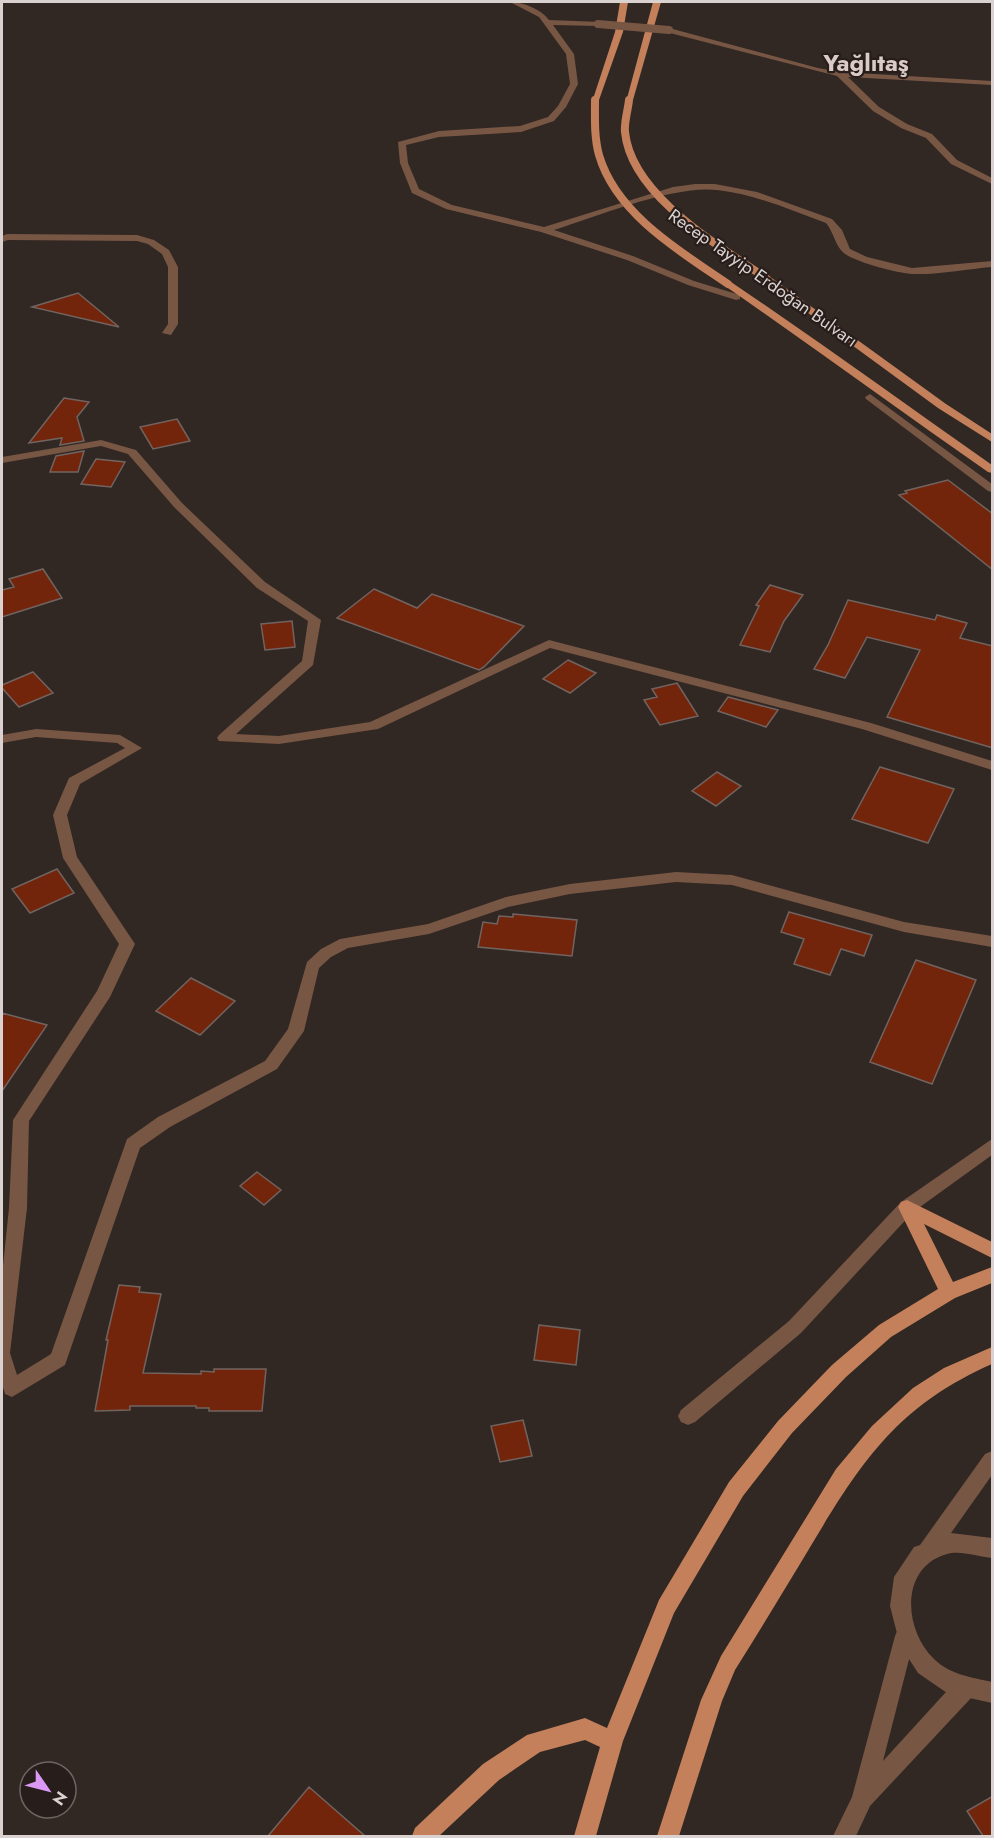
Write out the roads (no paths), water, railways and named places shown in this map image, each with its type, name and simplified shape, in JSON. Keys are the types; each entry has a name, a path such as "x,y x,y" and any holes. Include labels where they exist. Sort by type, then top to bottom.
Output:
{"main road":[{"name":"Recep Tayyip Erdoğan Bulvarı","path":"624,2 619,32 595,100 595,130 601,163 616,190 638,215 662,236 993,470"},
{"name":"Recep Tayyip Erdoğan Bulvarı","path":"657,2 629,100 625,132 639,172 673,209 942,406 993,439"},
{"path":"907,1207 993,1250"},
{"path":"907,1207 949,1292"},
{"path":"585,1836 612,1741 666,1607 736,1489 785,1427 839,1371 885,1331 949,1292 993,1275"},
{"path":"669,1836 712,1700 728,1663 843,1474 864,1446 895,1414 949,1375 993,1355"},
{"path":"423,1836 491,1772 535,1743 585,1729 612,1741"}],"street":[{"path":"513,2 542,15 563,42 574,66 574,84 562,107 551,119 521,129 439,134 401,144 404,163 416,191 449,207 544,230 630,258 691,283 736,297"},
{"path":"546,22 669,30 817,70 840,74 993,83"},
{"path":"840,74 876,109 904,126 929,136 954,162 993,181"},
{"path":"544,230 696,184 741,191 829,221 837,230 841,243 847,251 864,259 912,271 993,264"},
{"path":"2,239 7,237 136,238 151,242 166,252 173,267 173,324 167,333"},
{"path":"870,397 993,489"},
{"path":"2,460 101,443 132,452 177,505 261,585 315,620 308,662 224,738 279,740 373,726 549,644 866,726 993,766"},
{"path":"2,740 36,732 120,739 135,748 74,781 60,815 70,858 127,944 104,993 21,1120 18,1208 2,1350"},
{"path":"2,1356 12,1388 58,1359 133,1144 164,1122 271,1065 296,1031 312,966 326,953 345,944 429,929 506,902 570,889 676,877 732,880 904,927 993,942"},
{"path":"688,1416 795,1327 907,1207 993,1146"},
{"path":"993,1460 927,1551 909,1566 900,1587 899,1611 905,1636 919,1658 933,1670 964,1689 993,1692"},
{"path":"927,1551 948,1542 973,1542 993,1548"},
{"path":"844,1836 862,1800 905,1636"},
{"path":"862,1800 964,1689"}],"district":[{"name":"Yağlıtaş","path":"866,62"}]}
